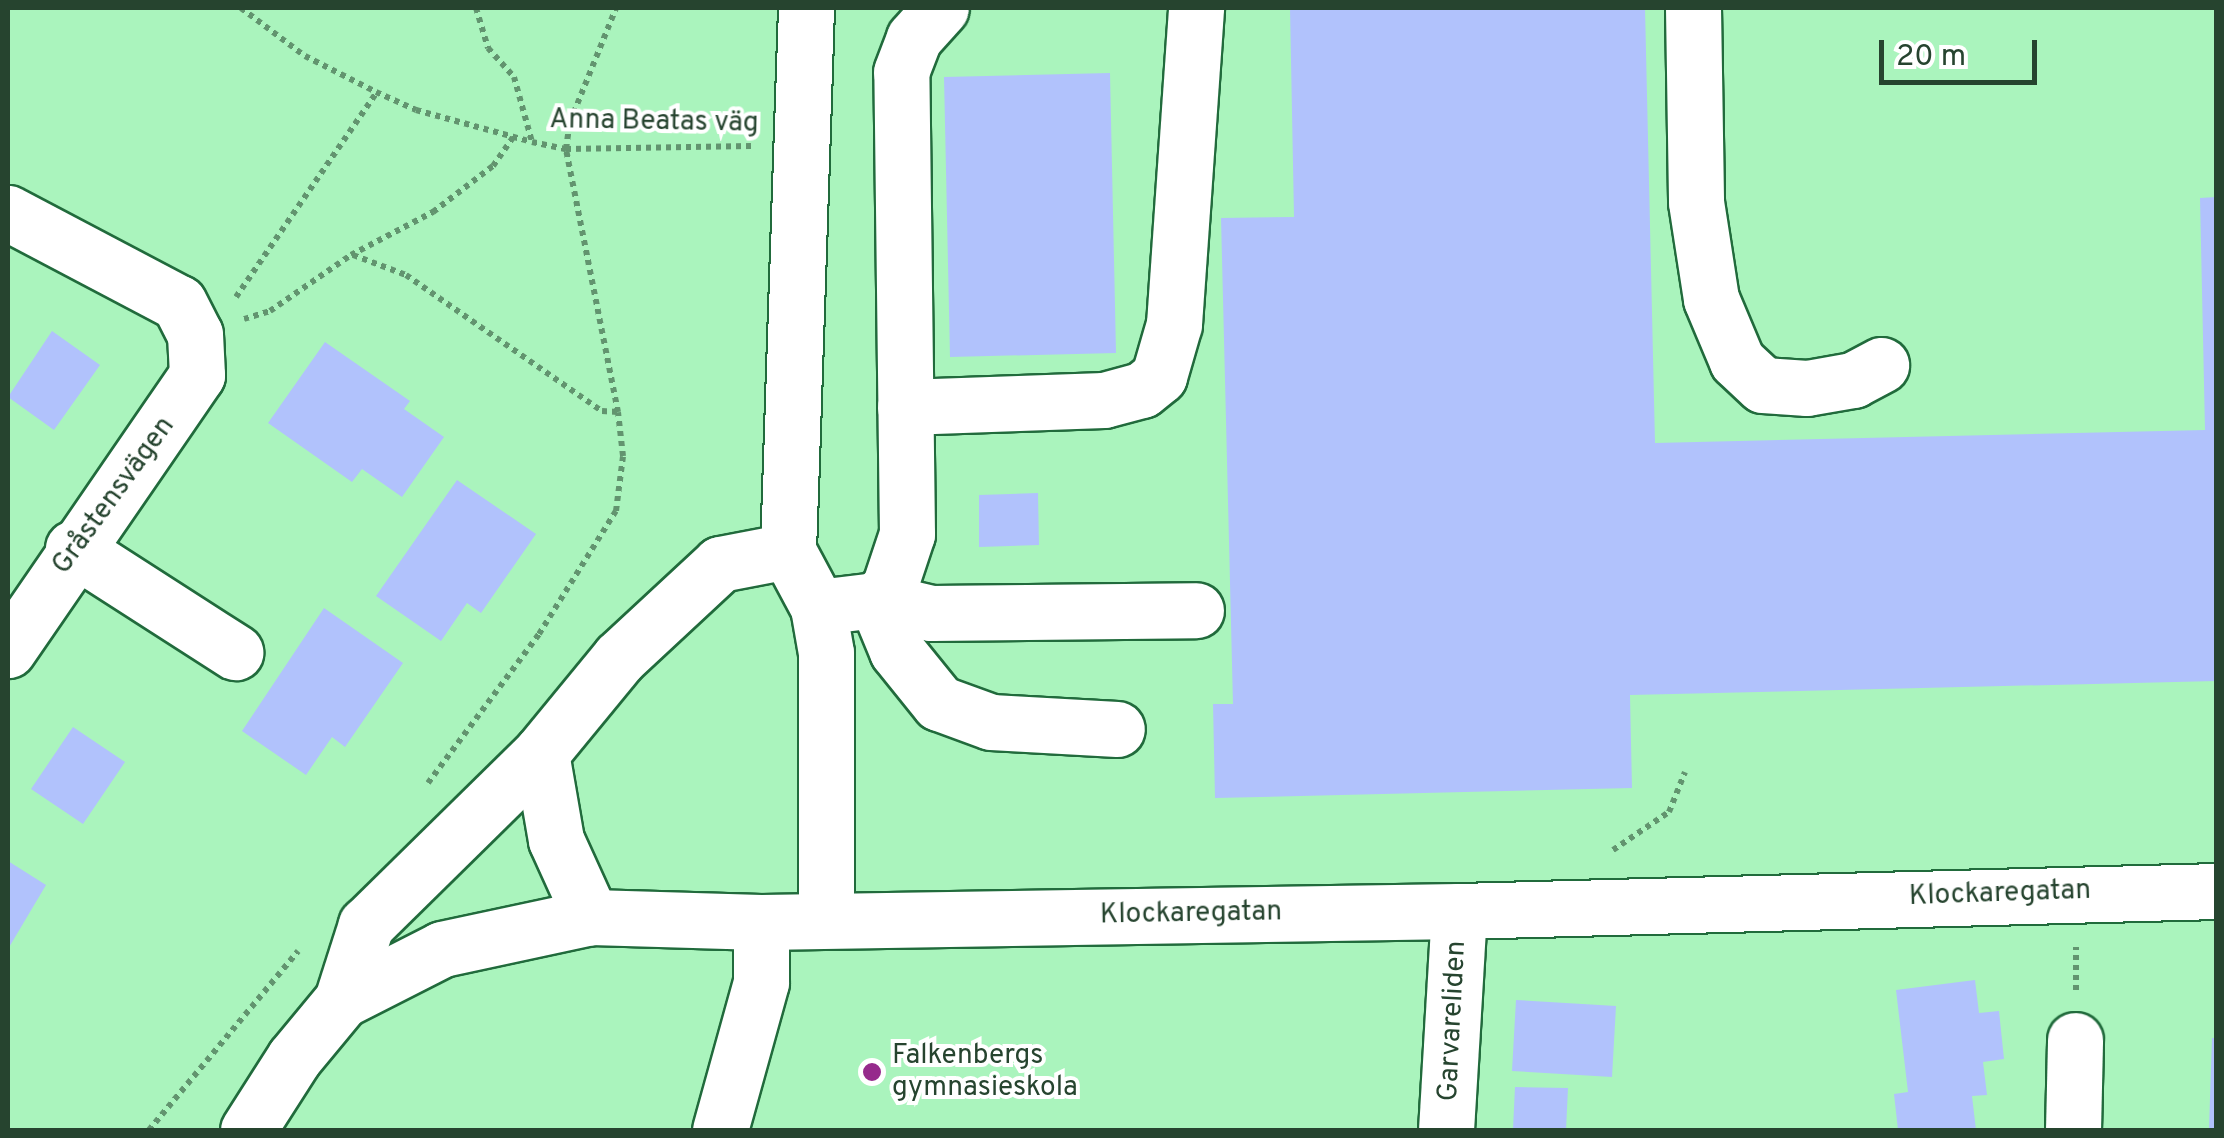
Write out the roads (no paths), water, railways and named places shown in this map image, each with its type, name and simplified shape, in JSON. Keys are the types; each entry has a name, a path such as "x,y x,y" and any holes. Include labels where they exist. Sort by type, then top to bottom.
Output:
{"street":[{"path":"806,8 788,551 818,607 830,707 826,918"},
{"path":"876,600 889,588 907,534 901,72 914,38 941,8"},
{"path":"905,407 1104,400 1142,390 1159,376 1174,324 1196,8"},
{"path":"1693,8 1698,220 1711,299 1737,361 1763,384 1807,388 1853,380 1881,366"},
{"name":"Gråstensvägen","path":"8,213 179,303 195,334 196,375 181,404 73,548 8,650"},
{"path":"73,548 235,652"},
{"path":"342,1000 366,925 541,754 620,658 720,564 788,551"},
{"path":"876,600 897,651 939,703 992,722 1117,729"},
{"path":"818,607 876,600 931,613 1196,610"},
{"path":"541,754 556,840 591,917"},
{"name":"Klockaregatan","path":"248,1130 294,1058 342,1000 442,949 591,917 761,922 1459,911 2216,891"},
{"name":"Garvareliden","path":"1446,1130 1459,911"},
{"path":"720,1130 761,982 761,922"},
{"path":"2073,1130 2075,1040"}],"place":[{"name":"Falkenbergs gymnasieskola","path":"872,1072"}]}
